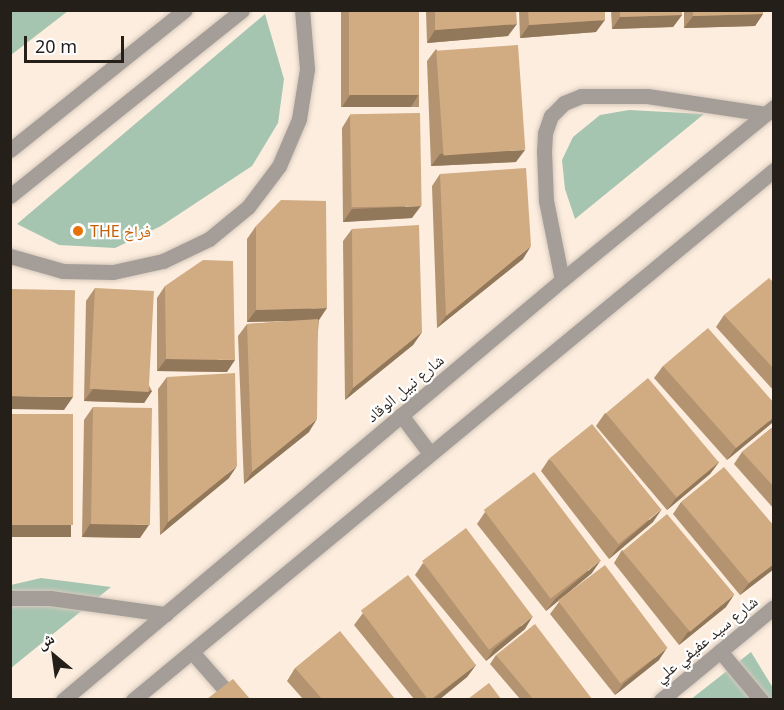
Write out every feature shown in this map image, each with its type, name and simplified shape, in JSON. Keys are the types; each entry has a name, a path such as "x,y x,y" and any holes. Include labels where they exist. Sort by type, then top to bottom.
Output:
{"street":[{"path":"10,150 185,10"},
{"path":"10,196 242,10"},
{"path":"10,256 63,271 113,272 163,261 209,239 248,207 279,166 299,119 308,69 302,10"},
{"path":"562,280 546,201 544,152 545,133 551,116 564,104 581,96 646,96 770,110"},
{"name":"شارع نبيل الوقاد","path":"63,699 562,280 770,110"},
{"path":"133,699 429,452 774,170"},
{"path":"401,416 429,452"},
{"path":"10,598 50,598 166,614"},
{"name":"شارع سيد عفيفي علي","path":"661,699 774,607"},
{"path":"720,651 761,699"},
{"path":"192,652 234,699"}],"green space":[{"path":"11,10 68,10 68,11 11,55"},
{"path":"265,14 284,79 278,123 252,166 161,226 115,248 59,245 17,224"},
{"path":"629,110 704,114 575,219 565,189 562,160 573,137 600,115"},
{"path":"41,578 111,587 11,668 11,585"},
{"path":"751,652 773,688 773,699 690,700"}],"building":[{"path":"349,10 419,10 419,95 349,95"},
{"path":"435,10 516,10 517,24 435,30"},
{"path":"528,10 605,10 605,20 529,25"},
{"path":"620,10 681,10 682,15 620,17"},
{"path":"693,10 763,10 763,14 693,16"},
{"path":"518,45 525,150 444,155 436,51"},
{"path":"420,113 422,206 352,207 350,114"},
{"path":"526,168 531,246 446,316 440,174"},
{"path":"281,200 326,201 327,308 256,310 256,226"},
{"path":"419,225 422,332 353,388 352,229"},
{"path":"203,260 233,261 235,360 166,359 165,286"},
{"path":"769,278 774,283 774,369 724,315"},
{"path":"95,288 154,291 149,392 90,389"},
{"path":"10,289 75,290 73,397 10,396"},
{"path":"318,319 317,419 252,472 247,324"},
{"path":"708,328 774,403 774,417 736,448 663,366"},
{"path":"235,373 237,466 168,522 167,377"},
{"path":"648,378 719,462 677,498 606,413"},
{"path":"93,407 152,408 150,525 91,524"},
{"path":"10,414 73,414 73,525 10,525"},
{"path":"592,424 661,509 618,544 549,459"},
{"path":"774,426 774,487 742,452"},
{"path":"724,467 774,526 774,564 749,583 681,502"},
{"path":"534,472 601,561 550,599 484,510"},
{"path":"667,514 734,594 690,632 623,551"},
{"path":"466,528 533,617 489,650 422,561"},
{"path":"605,565 668,648 620,684 558,601"},
{"path":"408,575 476,665 428,700 361,611"},
{"path":"535,624 592,699 533,699 496,655"},
{"path":"340,631 395,699 322,699 295,668"},
{"path":"233,679 250,699 207,699"},
{"path":"489,683 501,699 468,699"}],"place":[{"name":"THE فراخ","path":"78,231"}]}
